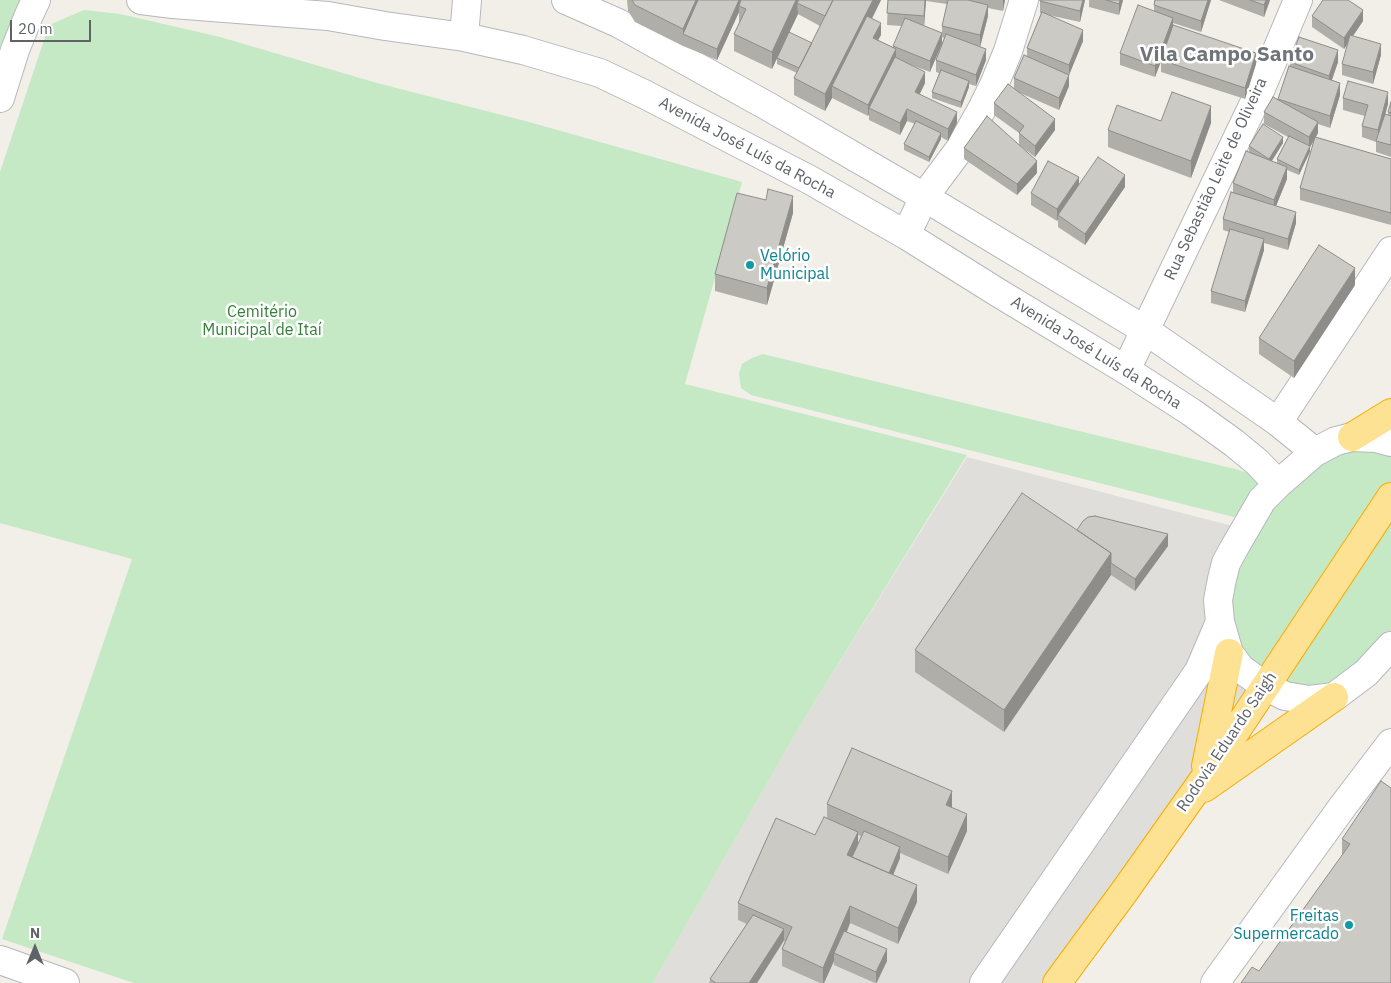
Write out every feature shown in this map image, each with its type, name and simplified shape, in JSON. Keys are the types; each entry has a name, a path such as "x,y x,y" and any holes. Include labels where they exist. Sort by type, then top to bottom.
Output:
{"highway":[{"path":"1352,437 1391,413"},
{"name":"Rodovia Eduardo Saigh","path":"1057,983 1197,788 1391,497"},
{"path":"1197,788 1229,652"},
{"path":"1197,788 1334,697"}],"street":[{"path":"0,98 15,50 36,0"},
{"name":"Avenida José Luís da Rocha","path":"141,0 173,4 329,8 385,26 464,37 523,50 600,73 810,180 906,235 1191,412 1234,443 1278,484"},
{"path":"464,37 467,0"},
{"path":"566,0 618,23 769,107 924,197 1145,330 1278,422 1315,452"},
{"path":"906,235 924,197 959,150 982,109 1008,50 1024,0"},
{"name":"Rua Sebastião Leite de Oliveira","path":"1126,370 1259,93 1298,0"},
{"path":"1278,422 1391,252"},
{"path":"1391,442 1376,438 1352,437 1336,441 1315,452 1278,484 1262,500 1226,564 1218,600 1220,622 1229,652 1241,669 1265,686 1285,696 1309,700 1334,697 1366,673 1391,646"},
{"path":"984,983 1199,671 1220,622"},
{"path":"1215,983 1337,814 1391,743"},
{"path":"0,960 65,983"}],"shaded area":[{"path":"967,457 1244,529 1257,687 1055,983 653,983 801,724"}],"green space":[{"path":"0,0 26,0 10,38 0,46"},
{"name":"Cemitério Municipal de Itaí","path":"84,10 120,14 220,37 377,83 529,122 742,182 685,384 967,455 801,724 653,983 134,983 2,939 132,559 0,523 0,172 49,25"},
{"path":"763,354 1235,469 1270,480 1242,519 751,395 741,388 739,374 742,364"},
{"path":"1351,447 1391,448 1391,485 1263,674 1235,641 1228,602 1236,559 1260,521 1323,458"},
{"path":"1391,510 1391,638 1328,690 1276,680"}],"building":[{"path":"632,0 696,0 683,29 635,5"},
{"path":"698,0 739,0 717,49 683,34"},
{"path":"741,0 796,0 772,52 734,34 746,9 739,6"},
{"path":"799,0 833,0 825,16 797,3"},
{"path":"833,0 873,0 825,94 794,78"},
{"path":"888,0 925,0 924,16 887,13"},
{"path":"948,0 968,0 988,5 980,35 942,26"},
{"path":"1040,0 1083,0 1080,11"},
{"path":"1106,0 1120,0 1119,4"},
{"path":"1155,0 1208,0 1201,21 1154,5"},
{"path":"1250,0 1266,0 1264,5"},
{"path":"1323,0 1348,0 1363,10 1344,38 1312,16"},
{"path":"1138,5 1173,18 1155,66 1120,53"},
{"path":"1042,12 1083,30 1069,65 1027,48"},
{"path":"867,16 881,23 873,38 896,49 868,105 832,86"},
{"path":"905,18 942,33 930,61 893,46"},
{"path":"1173,25 1256,53 1245,88 1161,60"},
{"path":"789,32 812,43 799,68 777,58"},
{"path":"946,34 986,49 976,75 936,60"},
{"path":"1350,35 1381,44 1373,72 1342,64"},
{"path":"1299,37 1338,50 1329,76 1290,62"},
{"path":"1024,55 1069,75 1059,98 1014,78"},
{"path":"895,57 925,72 915,92 957,112 948,129 907,109 900,123 869,108"},
{"path":"1289,66 1340,83 1330,116 1278,99"},
{"path":"941,70 969,81 961,102 932,92"},
{"path":"1348,81 1388,92 1378,130 1362,126 1368,105 1343,98"},
{"path":"1008,84 1055,119 1035,146 1019,133 1024,126 994,103"},
{"path":"1172,92 1211,106 1191,161 1108,130 1117,105 1161,121"},
{"path":"1273,97 1318,122 1309,137 1264,112"},
{"path":"1391,102 1391,113 1388,112"},
{"path":"1385,114 1391,116 1391,145 1376,141"},
{"path":"987,116 1037,161 1017,184 964,148"},
{"path":"916,121 941,133 929,157 904,144"},
{"path":"1263,124 1283,137 1269,159 1249,146"},
{"path":"1289,136 1310,146 1299,170 1277,159"},
{"path":"1315,137 1391,159 1391,213 1300,188"},
{"path":"1246,151 1287,167 1274,200 1233,183"},
{"path":"1098,157 1125,175 1085,234 1058,215"},
{"path":"1048,161 1079,177 1057,209 1031,193"},
{"name":"Velório Municipal","path":"768,189 793,196 767,288 715,274 737,193 766,200"},
{"path":"1231,192 1296,212 1288,239 1223,219"},
{"path":"1230,229 1264,239 1245,301 1211,291"},
{"path":"1319,245 1355,268 1294,361 1259,338"},
{"path":"1022,493 1111,553 1004,710 915,650"},
{"path":"1095,516 1168,534 1135,579 1111,563 1111,553 1077,530 1088,517"},
{"path":"852,748 952,791 946,805 967,814 948,857 827,804"},
{"name":"Freitas Supermercado","path":"1381,781 1391,788 1391,983 1241,983 1252,967 1259,971 1350,844 1342,839"},
{"path":"824,817 858,832 847,855 917,885 898,928 850,906 823,968 782,949 792,927 738,903 776,818 815,835"},
{"path":"864,831 900,847 889,873 852,857"},
{"path":"753,915 784,929 749,983 716,983 710,979"},
{"path":"844,931 887,949 876,972 834,953"}],"place":[{"name":"Velório Municipal","path":"750,265"},
{"name":"Freitas Supermercado","path":"1349,925"}],"district":[{"name":"Vila Campo Santo","path":"1227,55"}]}
